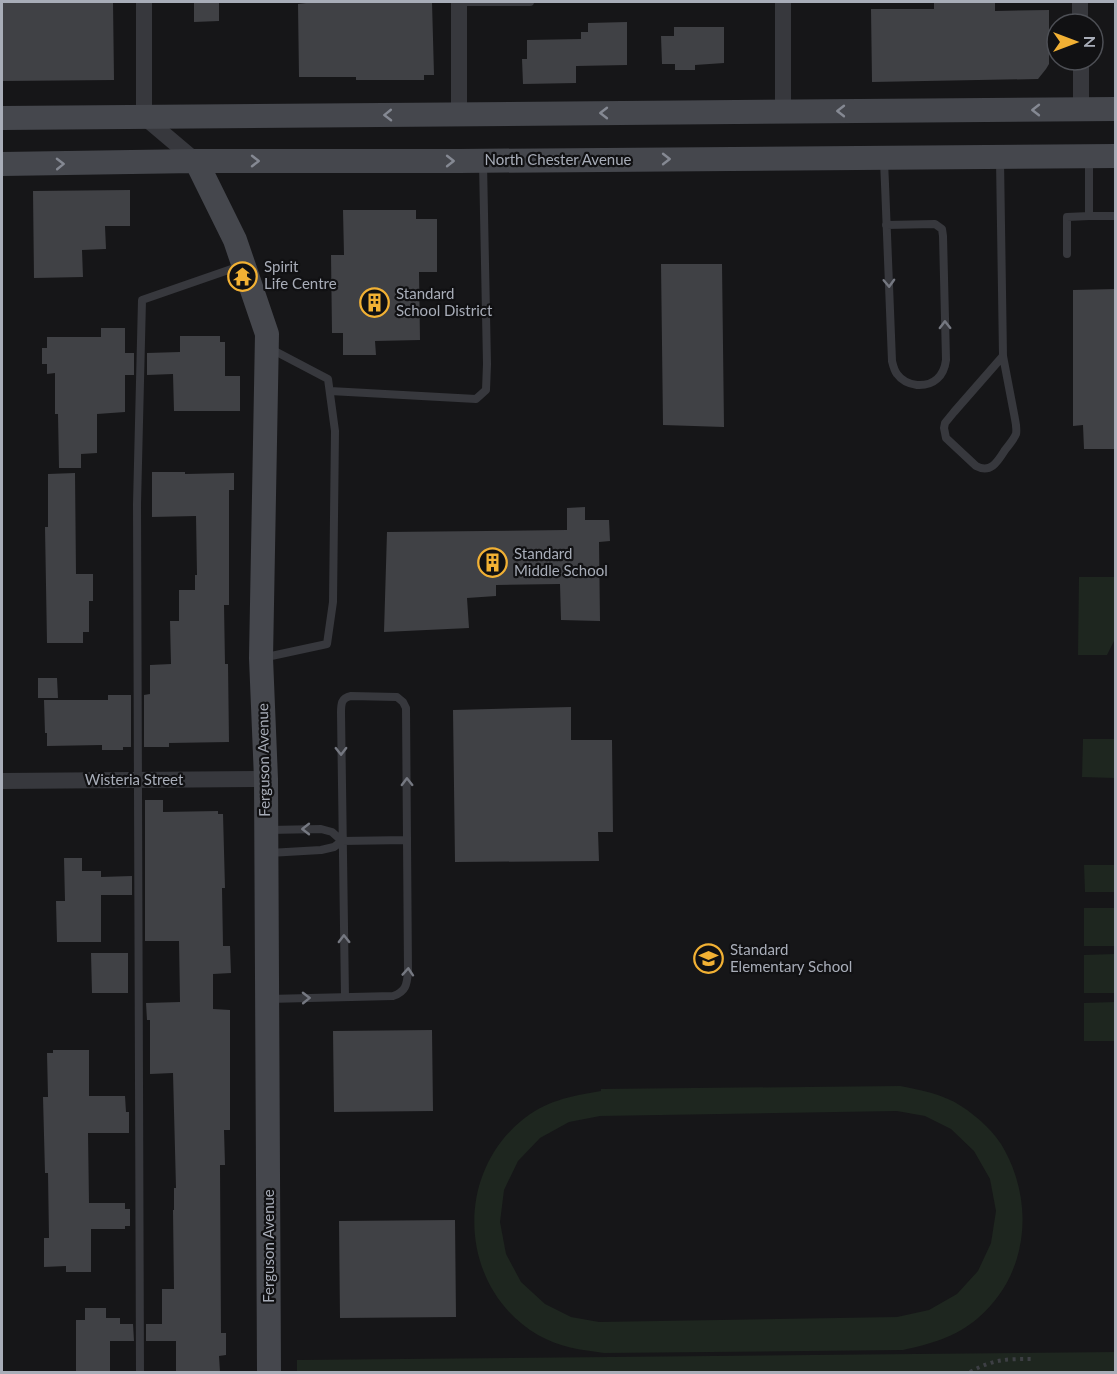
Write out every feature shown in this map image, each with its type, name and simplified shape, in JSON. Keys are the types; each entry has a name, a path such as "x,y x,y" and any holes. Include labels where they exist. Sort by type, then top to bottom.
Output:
{"main road":[{"path":"2,118 1116,109"},
{"name":"North Chester Avenue","path":"2,165 196,161 1116,156"},
{"name":"Ferguson Avenue","path":"196,161 235,240 267,334 261,658 266,779 269,1372"}],"street":[{"path":"144,2 144,117 196,161"},
{"path":"459,2 459,114"},
{"path":"783,2 783,112"},
{"path":"1081,72 1081,110"},
{"name":"Wisteria Street","path":"2,781 266,779"}],"lane":[{"path":"459,2 530,2"},
{"path":"1089,156 1089,216"},
{"path":"1000,157 1003,356 1017,428 1016,434 997,463 988,469 981,469 946,438 944,428 945,423 954,412 1003,356"},
{"path":"884,158 886,225 892,361 895,371 904,381 910,384 928,385 940,376 946,360 942,229 935,224 886,225"},
{"path":"330,391 476,399 486,390 483,161"},
{"path":"1066,254 1066,217 1116,216"},
{"path":"140,1372 137,504 142,300 243,265"},
{"path":"261,658 327,644 333,602 335,431 328,380 266,346"},
{"path":"267,999 345,998 393,996 406,987 408,972 406,708 397,697 351,696 342,702 340,712 345,998"},
{"path":"266,842 321,829 332,832 342,841"},
{"path":"266,842 321,850 334,847 342,841 407,840"}],"path":[{"path":"970,1372 1001,1359 1032,1359"}],"shaded area":[{"path":"1079,577 1115,577 1115,639 1107,655 1078,655"},
{"path":"1083,739 1115,739 1115,778 1082,777"},
{"path":"1084,865 1115,865 1115,892 1085,892"},
{"path":"1084,908 1115,908 1115,946 1084,946"},
{"path":"1115,954 1115,993 1084,993 1084,955"},
{"path":"1115,1002 1115,1041 1084,1041 1084,1003"},
{"path":"900,1086 947,1098 967,1110 992,1132 1005,1151 1014,1173 1023,1217 1016,1261 1007,1282 994,1301 970,1325 942,1339 903,1350 604,1353 570,1347 546,1339 512,1315 493,1291 481,1263 475,1233 476,1202 484,1173 499,1145 521,1121 549,1104 568,1097 601,1091 601,1089","holes":["897,1111 925,1116 951,1129 974,1151 990,1179 996,1211 991,1243 978,1271 957,1294 929,1310 897,1317 599,1322 571,1317 545,1304 521,1282 506,1254 500,1222 504,1190 518,1161 540,1138 569,1122 600,1116"]},
{"path":"1116,1352 1115,1372 297,1372 297,1360"}],"building":[{"path":"2,2 113,2 114,80 2,81"},
{"path":"194,2 219,2 219,21 194,22"},
{"path":"306,2 432,2 434,75 424,75 424,80 299,77 298,4"},
{"path":"934,2 995,2 995,11 1049,10 1045,12 1045,70 1038,79 872,82 871,9 934,9"},
{"path":"627,22 627,65 576,66 576,83 523,84 522,59 527,59 527,40 581,39 581,32 588,32 588,23"},
{"path":"674,27 724,27 724,63 695,65 695,70 675,70 675,64 662,64 661,36 674,36"},
{"path":"130,190 130,226 105,226 106,249 82,250 83,277 34,278 33,191"},
{"name":"Standard School District","path":"343,210 416,210 416,219 437,219 437,272 419,272 420,340 375,341 376,355 343,355 343,333 332,333 331,255 344,255"},
{"path":"661,264 722,264 724,427 663,425"},
{"path":"1116,289 1116,449 1084,449 1083,425 1073,426 1073,290"},
{"path":"101,328 125,328 125,353 134,353 134,375 125,375 125,412 97,414 97,453 81,454 81,468 59,468 55,373 47,374 47,364 42,364 42,348 47,348 47,337 101,337"},
{"path":"180,336 220,336 220,342 225,342 225,376 240,376 240,411 174,411 173,374 147,375 147,353 180,352"},
{"path":"152,472 234,473 234,490 229,490 229,605 224,605 225,664 228,664 229,742 169,743 169,747 144,747 144,695 150,694 150,665 171,664 170,621 179,621 179,590 195,590 195,575 197,575 196,516 152,517"},
{"path":"75,473 76,574 93,574 93,601 89,601 89,632 83,632 83,643 47,643 45,527 48,527 48,474"},
{"name":"Standard Middle School","path":"585,507 585,520 609,520 610,541 599,542 600,621 561,620 560,584 496,585 496,596 467,598 469,628 384,632 387,532 567,530 567,508"},
{"path":"38,678 57,678 58,698 38,698"},
{"path":"108,695 131,695 131,747 123,747 123,750 102,750 102,745 47,746 44,700 108,700"},
{"path":"571,707 571,740 612,740 613,832 598,832 599,861 455,862 453,710"},
{"path":"145,800 163,800 163,812 218,811 218,814 223,814 225,888 222,888 223,946 230,946 231,973 213,974 213,1009 230,1010 230,1130 224,1130 225,1165 220,1165 221,1333 226,1333 226,1355 219,1356 220,1372 176,1372 176,1341 146,1341 146,1324 162,1324 162,1289 174,1289 173,1210 174,1188 176,1188 173,1073 150,1074 150,1020 147,1020 146,1003 180,1002 179,941 145,941"},
{"path":"64,858 82,858 82,871 101,871 101,877 132,876 132,895 101,895 101,942 57,942 56,901 65,901"},
{"path":"91,953 128,953 128,993 92,993"},
{"path":"432,1030 433,1111 334,1112 333,1031"},
{"path":"53,1050 89,1050 89,1096 125,1096 126,1112 129,1112 129,1133 88,1133 89,1203 125,1203 125,1209 130,1209 130,1226 125,1226 125,1229 91,1229 91,1272 66,1272 66,1266 44,1267 44,1238 49,1238 43,1097 48,1097 47,1053 53,1053"},
{"path":"455,1220 456,1317 340,1318 339,1221"},
{"path":"85,1308 106,1308 106,1318 120,1318 120,1324 133,1324 134,1341 110,1341 110,1372 76,1372 76,1320 85,1320"}],"place":[{"name":"Spirit Life Centre","path":"243,276"},
{"name":"Standard School District","path":"375,303"},
{"name":"Standard Middle School","path":"493,563"},
{"name":"Standard Elementary School","path":"709,959"}]}
